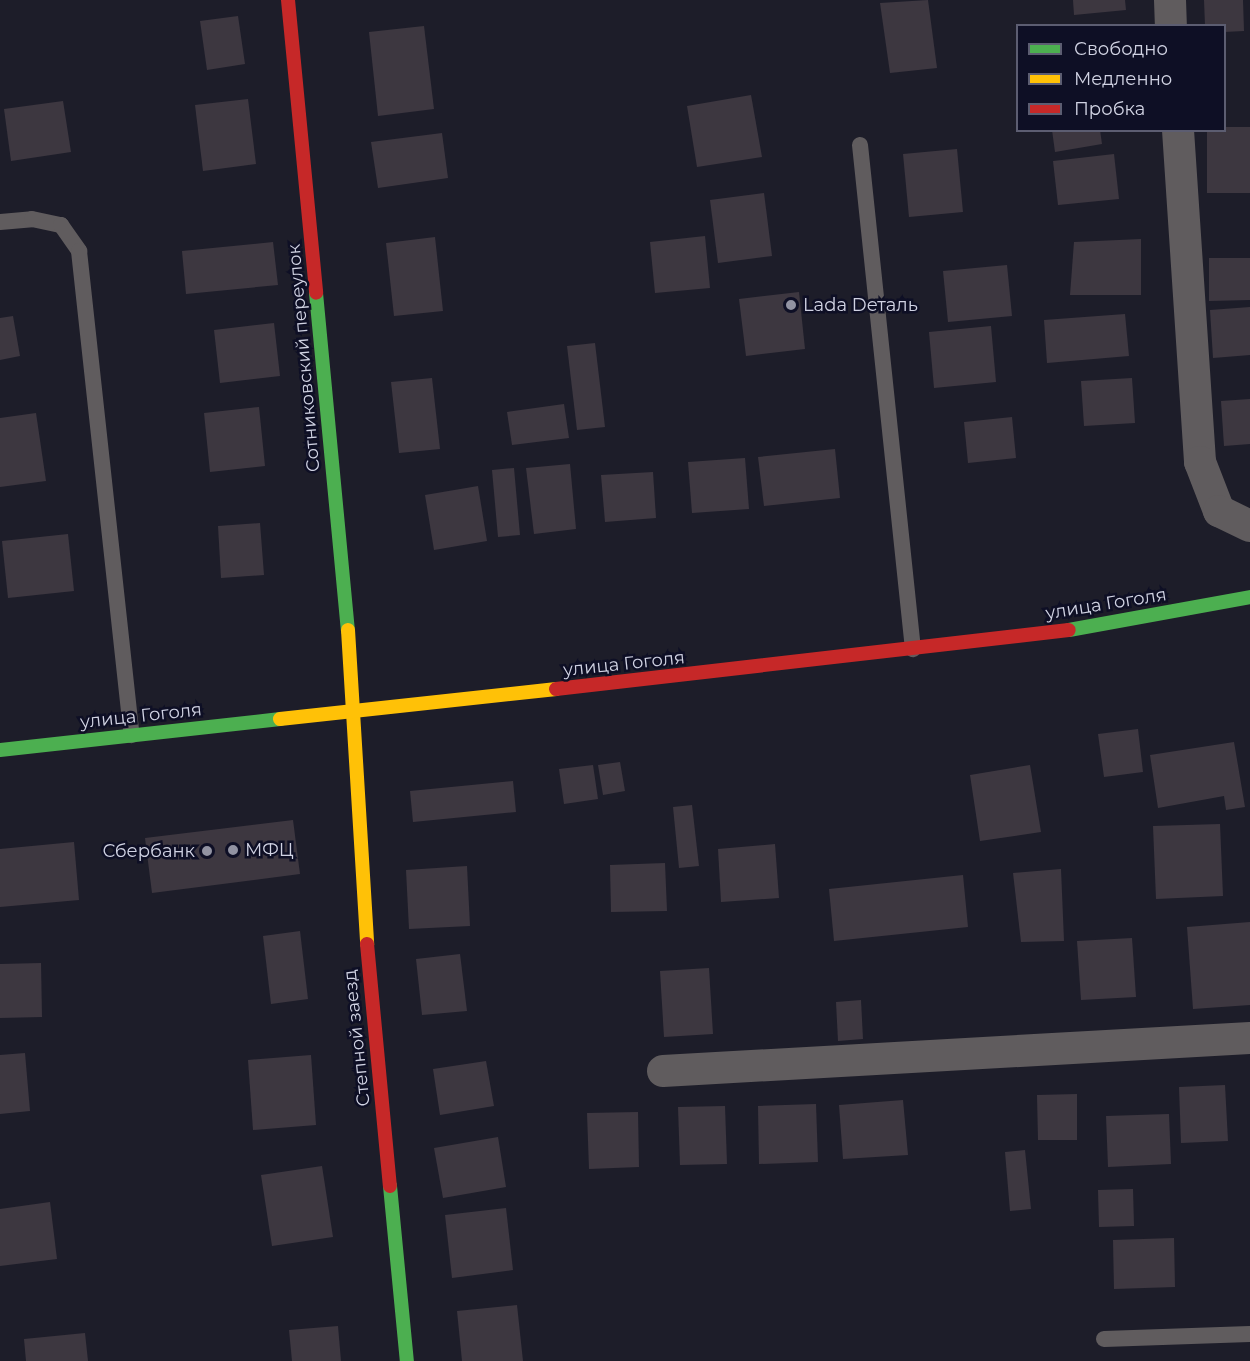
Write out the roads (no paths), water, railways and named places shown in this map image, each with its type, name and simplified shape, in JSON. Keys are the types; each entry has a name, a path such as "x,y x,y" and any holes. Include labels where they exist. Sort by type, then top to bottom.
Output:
{"street":[{"name":"Сотниковский переулок","path":"288,0 357,712"},
{"path":"1170,0 1171,24"},
{"path":"1178,132 1200,462 1219,511 1250,526"},
{"name":"улица Гоголя","path":"0,750 913,649 1098,626 1250,597"},
{"name":"Степной заезд","path":"357,712 361,886 407,1361"},
{"path":"663,1071 1250,1038"}],"lane":[{"path":"860,145 913,649"},
{"path":"0,222 32,219 61,225 79,251 132,735"},
{"path":"1104,1339 1250,1334"}],"place":[{"name":"Lada Dеталь","path":"791,305"},
{"name":"МФЦ","path":"233,850"},
{"name":"Сбербанк","path":"207,851"}]}
